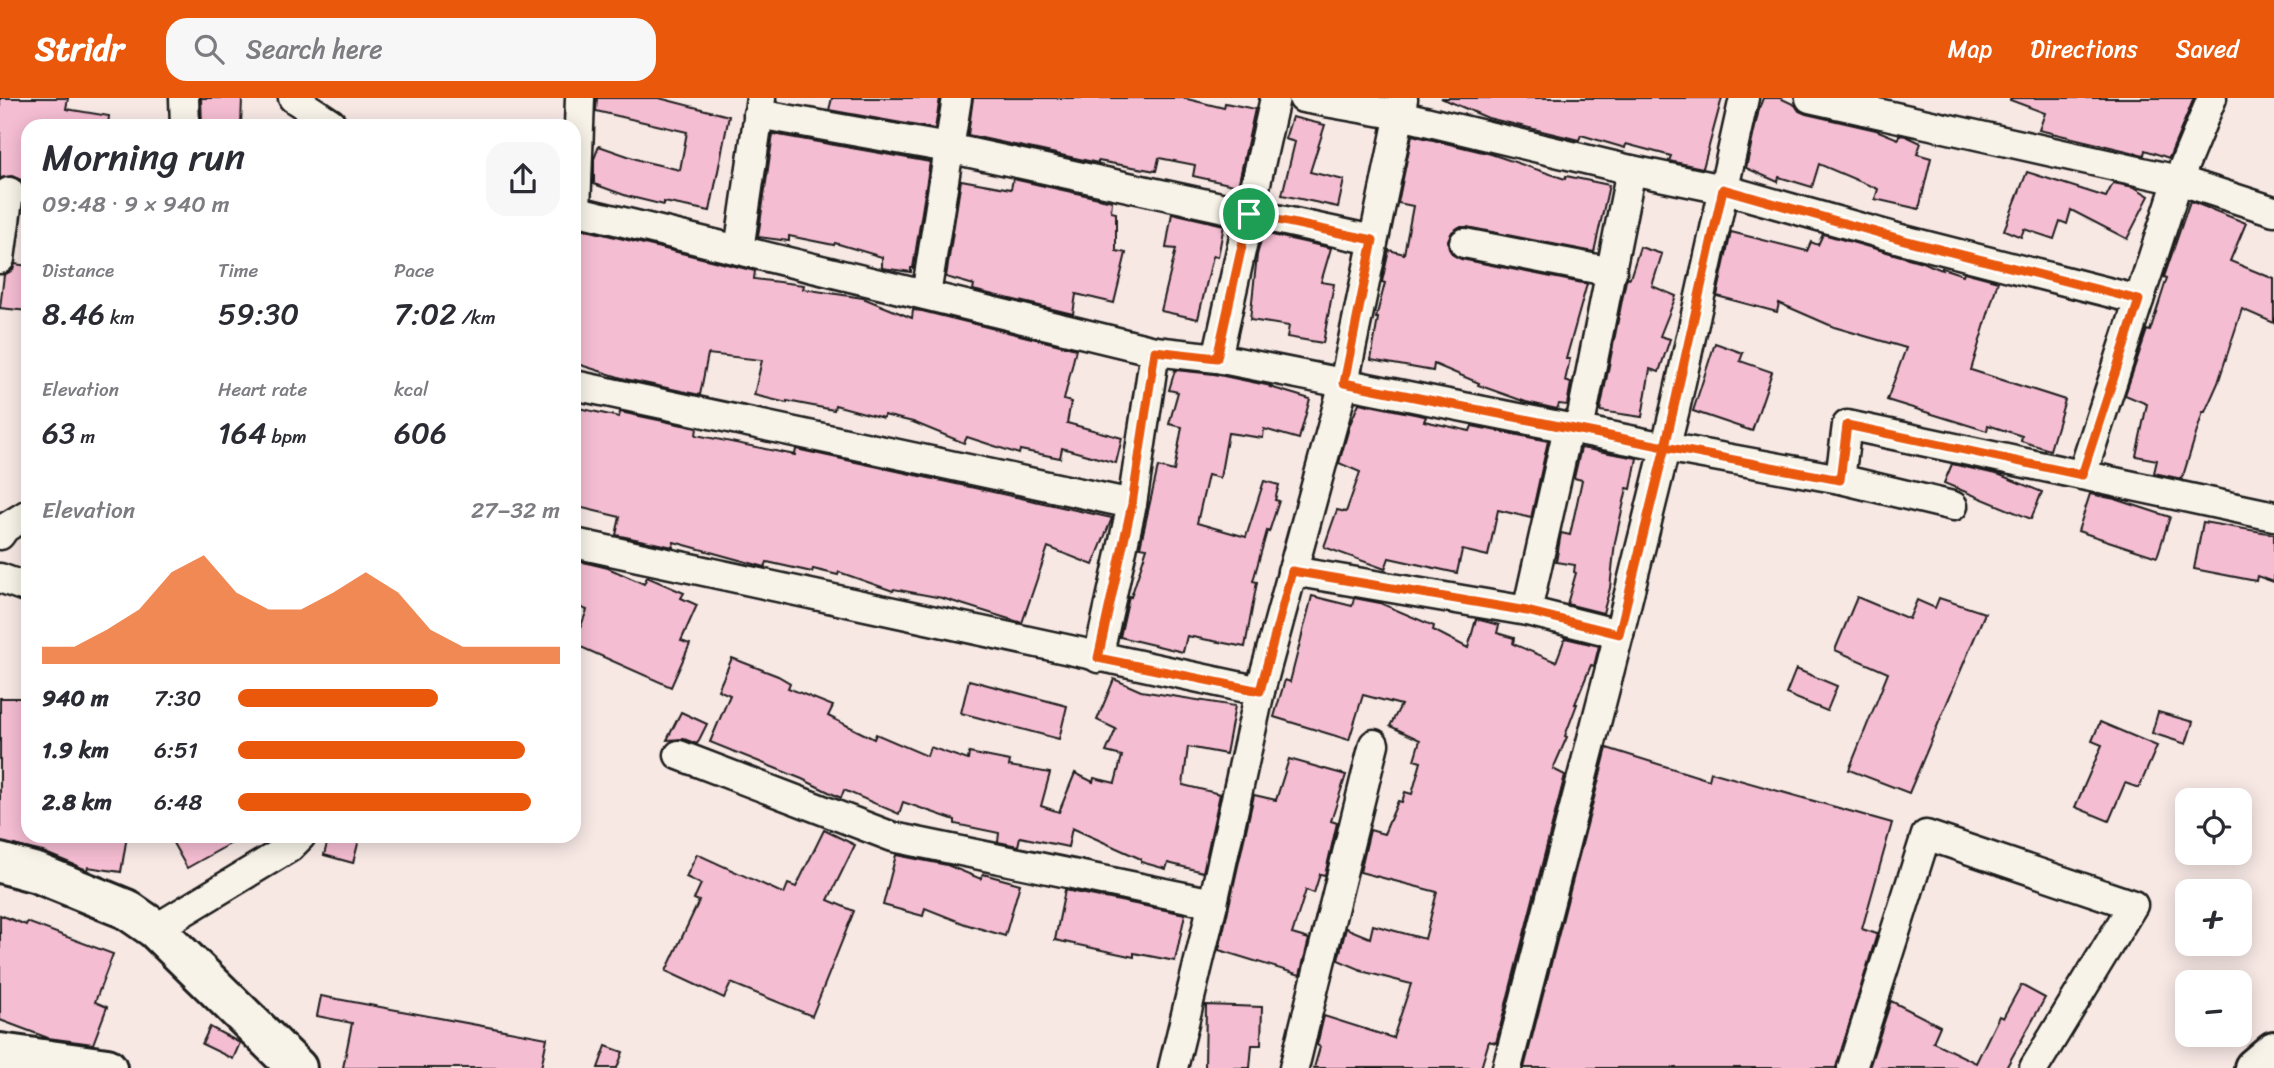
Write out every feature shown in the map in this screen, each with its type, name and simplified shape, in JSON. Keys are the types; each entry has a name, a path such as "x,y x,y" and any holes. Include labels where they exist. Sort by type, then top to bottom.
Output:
{"street":[{"path":"184,98 185,119"},
{"path":"293,98 331,116"},
{"path":"579,119 580,98"},
{"path":"926,295 957,98"},
{"path":"1217,358 1275,98"},
{"path":"1303,98 1402,107 1631,170 1723,189 1904,240 2139,300"},
{"path":"1507,1068 1665,447 1744,98"},
{"path":"1810,98 2178,180 2274,211"},
{"path":"2082,475 2178,180 2212,98"},
{"path":"739,250 760,106 1373,240"},
{"path":"1173,1068 1260,691 1344,383 1402,107"},
{"path":"1527,611 1612,272 1631,170"},
{"path":"0,259 12,192"},
{"path":"581,211 1155,351 1217,358 1840,480 1953,506"},
{"path":"1464,243 1612,272"},
{"path":"1098,658 1132,504 1155,351"},
{"path":"581,386 1132,504"},
{"path":"1840,480 1847,425 2274,516"},
{"path":"0,535 5,528 21,518"},
{"path":"581,545 1260,691"},
{"path":"1292,571 1527,611 1619,634"},
{"path":"0,578 21,586"},
{"path":"1294,1068 1374,744"},
{"path":"679,755 893,837 1213,903"},
{"path":"1852,1068 1926,835 2133,905 2034,1068"},
{"path":"155,929 294,843"},
{"path":"0,863 37,873 126,909 155,929 297,1068"},
{"path":"2254,1068 2274,1051"},
{"path":"0,1053 107,1068"}],"building":[{"path":"0,98 68,98 66,109 109,116 109,119 21,119 21,180 12,176 0,178"},
{"path":"201,98 242,98 241,119 202,119"},
{"path":"597,98 659,98 729,116 710,211 664,202 664,205 594,184 594,159 599,146 642,161 680,170 687,132 596,111"},
{"path":"832,98 940,98 935,129 829,110"},
{"path":"973,98 1183,98 1224,108 1225,103 1255,109 1238,186 1193,176 1195,165 1159,158 1156,171 1098,163 968,135"},
{"path":"1441,98 1722,98 1703,168 1669,161 1671,156 1626,144 1625,148 1581,135 1579,140 1488,118"},
{"path":"1763,98 1780,98 1806,114 1876,130 1898,139 1899,135 1906,136 1921,143 1917,154 1931,158 1919,209 1875,199 1878,189 1819,164 1812,187 1779,177 1778,182 1746,168"},
{"path":"2194,98 2169,158 2145,150 2144,155 2039,130 2045,113 2010,100"},
{"path":"1292,117 1325,125 1310,172 1344,180 1338,207 1282,195 1295,142 1285,139"},
{"path":"773,134 930,162 911,272 882,268 882,257 835,243 834,245 789,236 789,241 758,237"},
{"path":"1412,135 1491,154 1565,179 1566,176 1609,185 1594,252 1467,227 1459,227 1452,232 1448,240 1453,255 1461,259 1587,284 1566,359 1570,359 1565,381 1571,383 1567,405 1559,404 1557,409 1526,402 1478,385 1479,383 1434,364 1433,371 1371,360 1389,250 1404,254 1413,206 1398,203"},
{"path":"2027,172 2106,197 2113,183 2134,187 2149,196 2127,239 2071,210 2067,224 2060,221 2054,239 2024,229 2021,237 2004,230"},
{"path":"1013,179 1112,201 1111,212 1116,213 1116,251 1126,253 1114,303 1076,294 1073,314 973,290 974,285 946,277 961,180 1011,189"},
{"path":"2190,201 2246,223 2230,261 2274,279 2274,323 2242,309 2218,383 2203,412 2182,479 2154,473 2157,460 2136,456 2147,404 2125,395 2147,330 2150,331 2167,278 2164,277"},
{"path":"1172,213 1224,225 1218,257 1213,256 1198,319 1161,311 1176,249 1166,248"},
{"path":"581,229 755,271 754,279 804,285 803,289 863,298 912,318 913,310 922,311 1076,349 1064,400 1071,402 1067,423 1122,438 1116,463 1062,448 1060,458 1020,450 1019,454 967,437 964,443 913,422 884,415 883,418 835,405 834,410 754,395 762,360 708,354 700,395 625,379 581,365"},
{"path":"1731,232 1807,251 1811,242 1818,245 1823,234 1942,270 1963,275 1964,272 1998,281 1971,370 2065,400 2050,450 2021,441 2022,436 1988,425 1987,431 1887,400 1906,348 1834,327 1779,303 1777,312 1717,296"},
{"path":"1263,233 1331,248 1321,282 1334,284 1323,343 1287,337 1289,326 1250,320 1257,255"},
{"path":"1640,247 1662,254 1652,286 1676,296 1660,336 1670,339 1659,372 1650,369 1642,417 1600,411 1626,280 1630,278"},
{"path":"15,264 21,265 21,310 0,308 4,275 13,270"},
{"path":"1715,343 1743,353 1740,361 1772,372 1752,431 1693,411"},
{"path":"1175,370 1214,374 1271,386 1310,399 1299,439 1264,429 1263,438 1228,433 1220,478 1208,475 1197,523 1246,537 1264,481 1279,485 1275,500 1279,501 1269,532 1267,531 1253,581 1257,582 1245,647 1187,636 1183,652 1120,637 1129,596 1131,597 1147,548 1140,547 1158,467 1174,471 1182,427 1169,424 1178,392 1169,390"},
{"path":"1359,403 1424,416 1424,421 1470,431 1472,426 1548,441 1531,518 1498,510 1488,556 1462,550 1457,573 1389,558 1385,569 1324,547 1337,510 1346,512 1360,472 1339,463"},
{"path":"581,409 619,417 620,412 697,428 696,435 795,455 796,449 1112,518 1093,565 1048,547 1022,623 942,598 894,589 893,591 839,572 838,575 813,569 812,572 767,562 765,567 674,542 673,547 616,535 620,517 581,508"},
{"path":"1581,448 1637,458 1615,542 1610,588 1603,613 1567,604 1576,573 1575,565 1556,562 1561,533 1570,535 1582,480 1574,478"},
{"path":"1952,464 2000,475 2042,492 2031,519 1944,483"},
{"path":"2090,494 2115,499 2170,517 2157,557 2078,531"},
{"path":"2203,522 2274,534 2274,582 2257,576 2256,581 2194,569"},
{"path":"581,561 608,568 644,584 647,577 684,593 681,598 697,605 681,641 690,644 671,687 581,647 581,626 587,610 581,608"},
{"path":"1312,596 1352,606 1354,598 1380,603 1434,626 1433,630 1468,648 1476,619 1499,625 1497,633 1514,638 1513,644 1556,662 1565,638 1599,646 1594,666 1591,665 1575,704 1565,736 1567,737 1553,769 1565,775 1496,1043 1489,1041 1481,1068 1314,1068 1324,1016 1393,1038 1411,984 1361,971 1338,960 1346,928 1370,938 1373,925 1425,939 1437,892 1360,872 1370,830 1384,834 1398,801 1402,802 1405,792 1412,794 1421,762 1414,760 1420,740 1390,726 1401,705 1363,695 1349,740 1274,717 1285,680 1290,682"},
{"path":"1857,597 1909,619 1917,600 1935,608 1939,598 1985,613 1909,793 1849,770 1888,673 1835,650"},
{"path":"732,658 778,676 790,683 788,688 833,706 828,716 874,739 876,734 927,756 930,747 968,760 969,753 1010,761 1009,766 1050,773 1041,806 1059,812 1075,773 1093,782 1094,778 1115,783 1122,756 1106,752 1116,729 1097,720 1114,679 1141,691 1235,706 1226,754 1188,747 1183,785 1220,794 1203,872 1168,863 1166,869 1141,862 1141,859 1072,828 1068,847 1020,837 1018,846 998,842 999,833 955,824 955,820 903,802 899,814 844,790 841,798 802,779 710,742 730,695 718,690"},
{"path":"1796,669 1837,686 1827,711 1786,694"},
{"path":"969,680 1067,706 1059,739 961,713"},
{"path":"0,698 21,698 21,843 126,843 121,872 88,867 87,870 43,852 0,842"},
{"path":"681,712 707,724 697,744 684,739 667,740"},
{"path":"2158,712 2193,722 2186,744 2152,733"},
{"path":"2100,722 2157,746 2139,788 2125,783 2109,821 2075,807 2102,745 2092,741"},
{"path":"1607,748 1709,780 1711,772 1892,823 1862,929 1877,934 1836,1068 1524,1068"},
{"path":"1289,759 1346,775 1331,821 1337,823 1325,875 1320,874 1314,893 1306,890 1292,934 1309,939 1300,975 1219,950 1254,795 1276,800"},
{"path":"824,830 855,845 828,900 854,911 812,1016 731,983 724,998 666,971 699,901 694,899 701,884 686,877 697,854 784,894 788,884 796,887"},
{"path":"173,843 232,843 187,868"},
{"path":"327,843 358,843 353,863 324,855"},
{"path":"896,855 947,865 981,879 983,874 1020,884 1005,936 925,908 923,916 883,905"},
{"path":"1065,890 1185,914 1175,961 1134,953 1134,957 1055,940"},
{"path":"0,915 26,925 27,922 113,954 95,1002 107,1007 93,1044 48,1038 0,1020"},
{"path":"2021,985 2045,998 2006,1068 1869,1068 1891,1001 1940,1026 1933,1042 1976,1063 1999,1016 2003,1018"},
{"path":"321,996 547,1038 541,1068 343,1068 352,1023 317,1016"},
{"path":"1206,1005 1262,1007 1261,1045 1252,1045 1250,1068 1205,1068"},
{"path":"210,1027 240,1043 233,1059 202,1044"},
{"path":"606,1046 623,1052 617,1068 598,1068"}],"route":[{"path":"1249,214 1217,358 1155,351 1132,504 1098,658 1260,691 1292,571 1527,611 1619,634 1665,447 1840,480 1847,425 2082,475 2139,300 1904,240 1723,189 1665,447 1344,383 1373,240 1249,214"}]}
